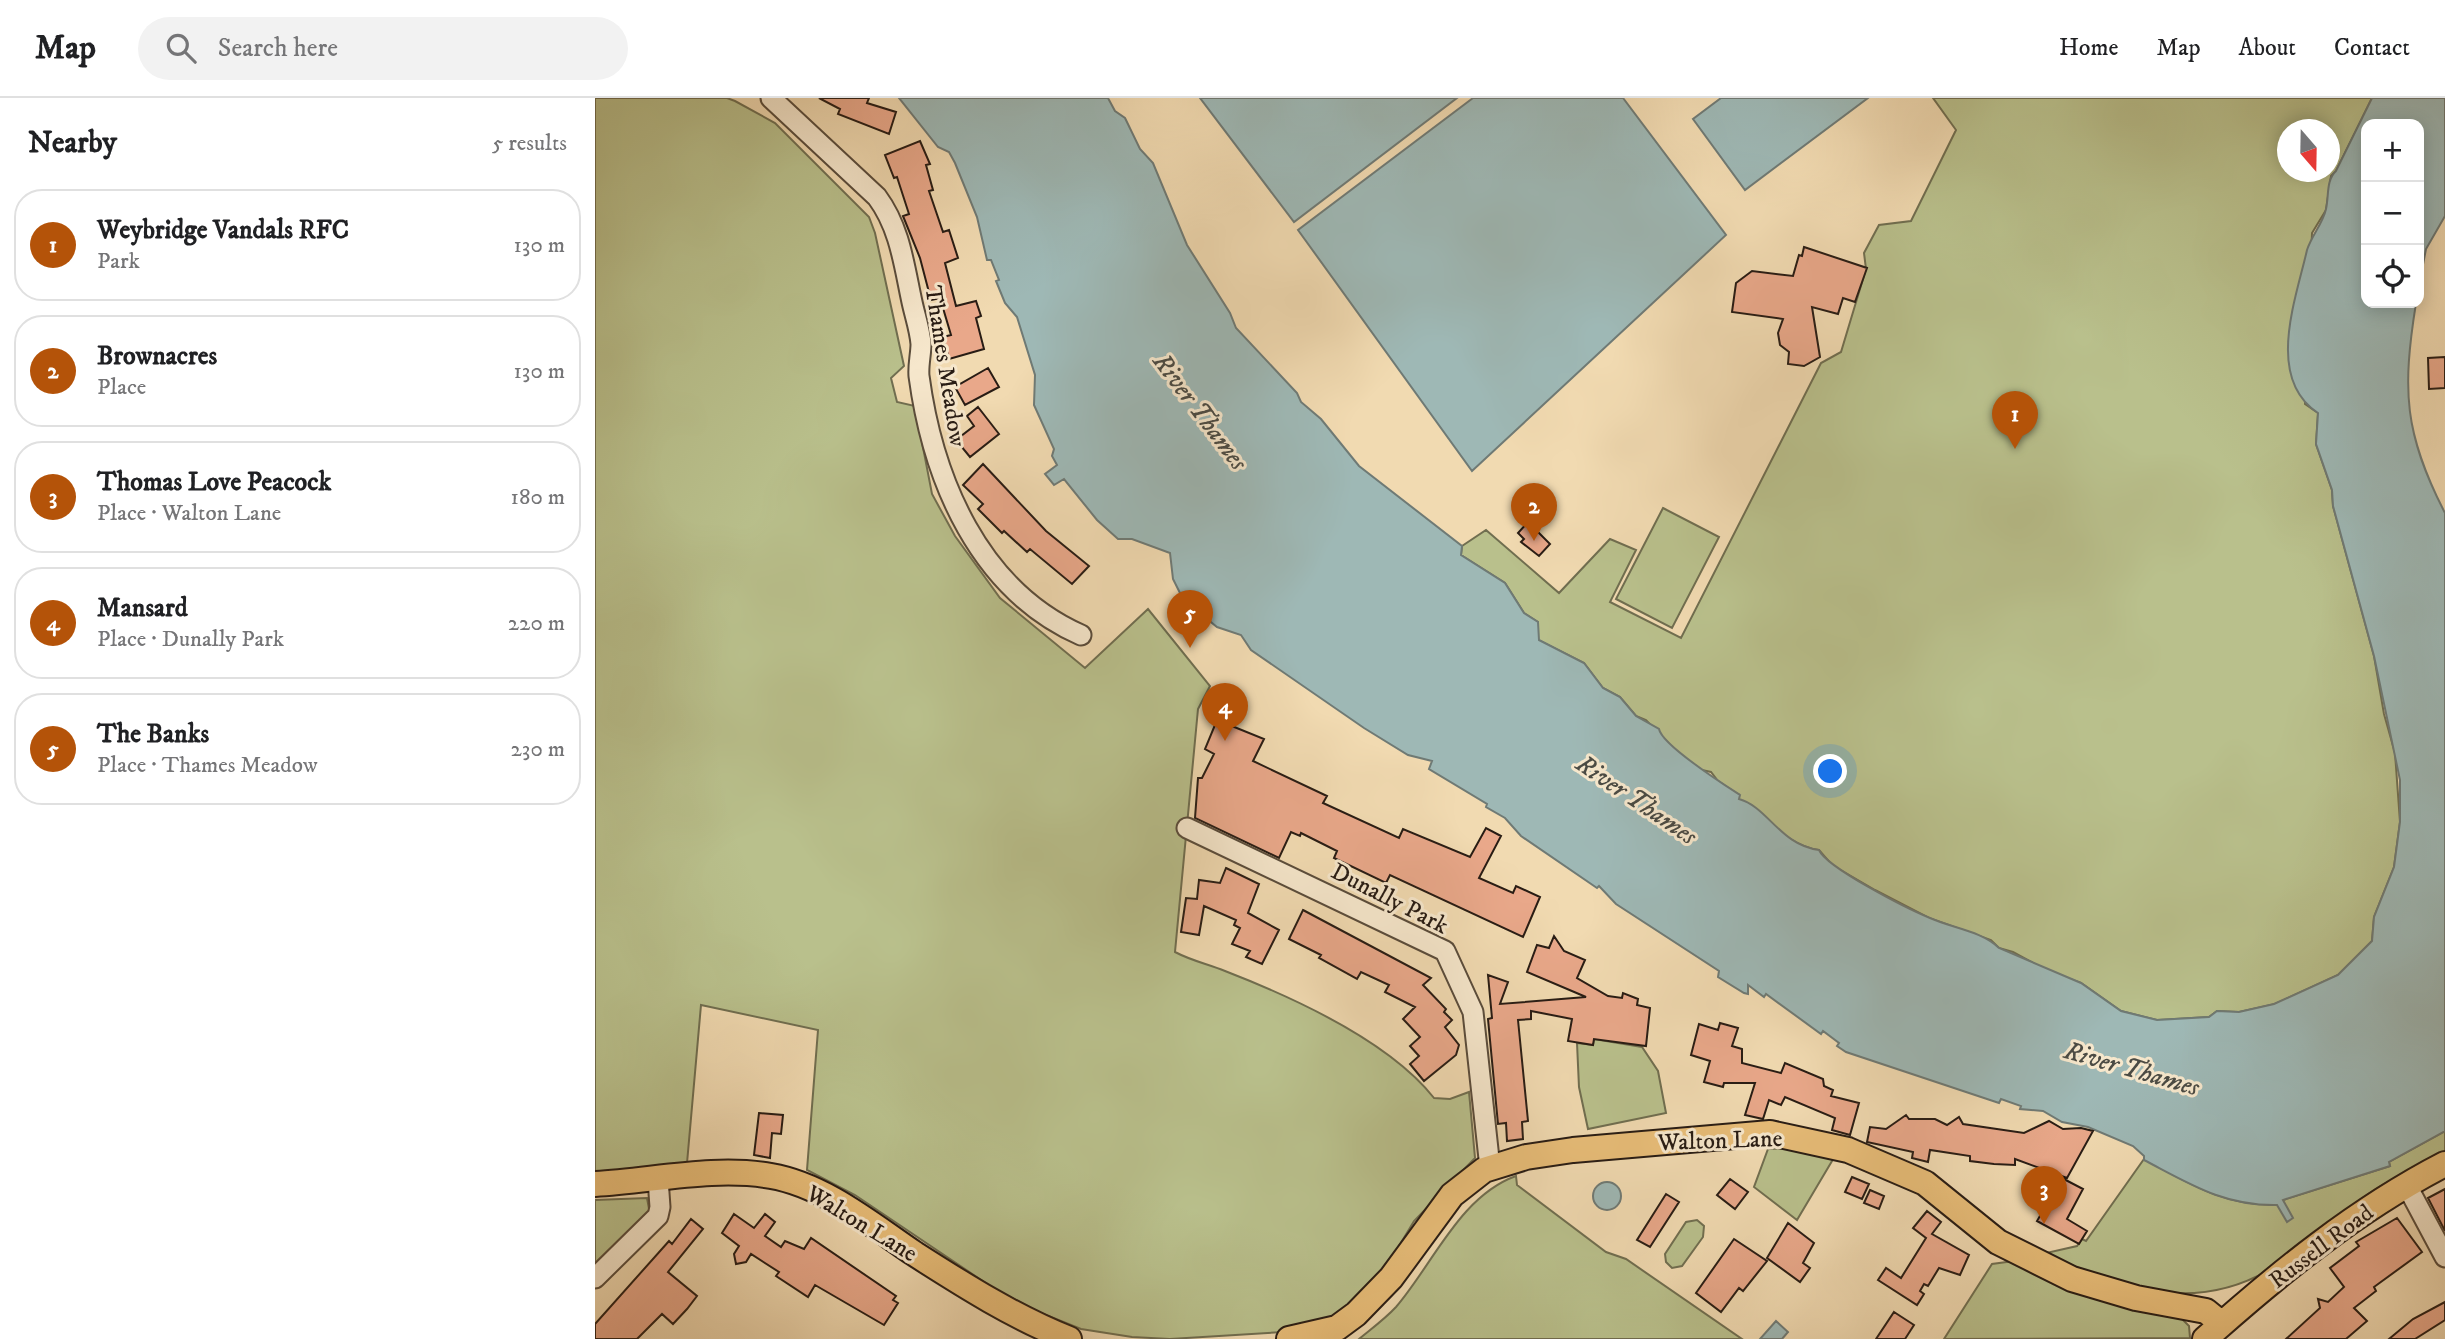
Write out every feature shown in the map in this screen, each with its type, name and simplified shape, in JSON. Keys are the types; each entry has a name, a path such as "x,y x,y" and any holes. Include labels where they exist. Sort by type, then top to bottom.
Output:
{"main road":[{"name":"Walton Lane","path":"1289,1339 1337,1328 1356,1314 1391,1278 1451,1195 1489,1168 1538,1155 1714,1136 1770,1133 1814,1140 1876,1161 1926,1183 1998,1242 2040,1265 2072,1279 2136,1298 2206,1311 2213,1331"},
{"name":"Russell Road","path":"2213,1331 2334,1233 2406,1184 2445,1164"},
{"name":"Walton Lane","path":"595,1184 738,1174 771,1176 803,1186 848,1209 990,1300 1069,1339"}],"street":[{"name":"Thames Meadow","path":"771,98 877,197 891,216 921,344 919,373 937,463 956,509 1002,579 1058,625 1081,635"},
{"name":"Dunally Park","path":"1187,828 1445,951 1473,1012 1489,1168"},
{"path":"595,1278 658,1216 658,1179"},
{"path":"2406,1184 2445,1257"}],"green space":[{"path":"595,98 727,98 775,123 869,217 875,233 904,366 891,378 897,402 915,406 932,494 955,536 1000,598 1085,668 1148,609 1210,686 1198,709 1175,952 1280,994 1338,1023 1392,1058 1415,1077 1434,1098 1450,1099 1469,1092 1475,1158 1414,1221 1381,1276 1334,1318 1284,1332 1170,1339 1132,1337 1081,1329 1041,1313 996,1290 855,1195 807,1170 818,1030 701,1005 687,1163 595,1173"},
{"path":"1933,98 2372,98 2340,163 2340,119 2277,119 2277,182 2330,182 2326,210 2312,233 2305,404 2318,413 2316,444 2332,490 2333,506 2374,656 2384,714 2395,753 2400,822 2394,867 2374,917 2372,941 2338,975 2275,1004 2239,1012 2217,1011 2209,1017 2157,1020 2121,1011 2081,983 1999,948 1991,940 1929,918 1875,890 1832,865 1819,850 1797,843 1786,836 1739,799 1739,795 1718,781 1711,772 1702,770 1678,753 1646,720 1636,716 1620,697 1603,688 1584,663 1538,640 1538,622 1524,613 1505,583 1461,555 1462,546 1486,530 1559,593 1610,539 1636,550 1610,602 1681,638 1821,363 1841,352 1866,269 1864,253 1879,225 1911,221 1956,130"},
{"path":"1663,508 1719,537 1672,628 1616,599"},
{"path":"1594,1039 1642,1047 1658,1071 1666,1113 1588,1129 1579,1087 1577,1043 1593,1045"},
{"path":"2445,1131 2445,1155 2374,1191 2277,1265 2248,1280 2219,1290 2161,1292 2132,1287 2103,1278 2046,1253 2077,1246 2082,1239 2086,1241 2144,1159 2208,1192 2240,1202 2277,1205 2283,1200 2390,1166 2389,1162"},
{"path":"1788,1148 1835,1156 1797,1220 1754,1187 1768,1149"},
{"path":"1516,1176 1517,1185 1606,1252 1626,1259 1742,1339 1359,1339 1396,1307 1463,1215 1496,1186"},
{"path":"647,1198 650,1214 595,1268 595,1200"},
{"path":"1697,1220 1704,1226 1703,1237 1682,1266 1672,1268 1666,1262 1665,1254 1686,1222"},
{"path":"2014,1261 2180,1317 2189,1326 2190,1338 1944,1339 1992,1264"}],"water":[{"name":"River Thames","path":"899,98 1108,98 1115,111 1125,118 1140,149 1153,163 1187,245 1230,313 1236,328 1297,393 1301,402 1321,419 1359,466 1462,546 1461,555 1505,583 1524,613 1538,622 1539,640 1584,663 1603,688 1620,697 1636,716 1659,729 1681,754 1740,795 1739,799 1758,810 1784,834 1806,847 1819,850 1825,858 1852,877 1919,913 1975,934 1999,948 2081,983 2121,1011 2157,1020 2209,1017 2217,1011 2239,1012 2274,1004 2338,975 2372,941 2374,917 2394,867 2400,822 2400,780 2374,656 2333,506 2332,490 2316,444 2318,413 2302,398 2292,380 2288,359 2292,314 2307,250 2325,214 2330,182 2340,182 2340,163 2361,120 2361,308 2415,308 2409,362 2410,411 2421,459 2445,513 2445,1131 2389,1162 2390,1166 2283,1200 2293,1218 2287,1222 2277,1205 2240,1202 2208,1192 2144,1160 2144,1156 2133,1146 2088,1127 2062,1122 2043,1111 2020,1109 2021,1106 2001,1099 1999,1103 1846,1052 1823,1031 1821,1034 1766,994 1764,997 1748,985 1748,994 1744,993 1718,977 1719,971 1616,904 1599,886 1597,888 1521,836 1505,818 1486,807 1487,804 1429,769 1432,761 1408,755 1364,728 1251,650 1241,635 1217,627 1183,599 1173,579 1170,553 1132,539 1118,539 1097,520 1064,479 1054,485 1045,474 1057,465 1052,456 1054,449 1034,405 1035,375 1017,317 1005,303 991,260 987,260 977,217 955,163 949,152 938,147"},
{"path":"1200,98 1457,98 1294,222"},
{"path":"1473,98 1623,98 1726,235 1472,471 1298,230"},
{"path":"1721,98 1868,98 1745,190 1693,119"},
{"path":"2372,98 2445,98 2445,216 2426,249 2424,259 2424,119 2362,119"},
{"path":"1607,1182 1617,1186 1621,1196 1617,1206 1607,1210 1597,1206 1593,1196 1597,1186"},
{"path":"1776,1321 1788,1332 1782,1339 1760,1339"}],"building":[{"path":"819,98 869,98 867,103 896,112 889,134 838,114 840,109"},
{"path":"920,141 930,164 926,165 933,190 929,191 943,232 949,230 958,258 945,263 956,306 976,301 981,316 976,318 984,349 949,359 943,337 951,335 940,298 931,300 920,258 903,216 909,214 897,177 894,178 885,155"},
{"path":"1804,247 1867,268 1855,302 1843,298 1838,314 1812,307 1820,357 1804,366 1788,364 1789,352 1780,345 1778,333 1783,319 1732,312 1736,283 1752,271 1793,276"},
{"path":"2445,357 2445,388 2429,389 2428,358"},
{"path":"988,368 999,387 965,405 955,387"},
{"path":"978,407 999,434 970,457 956,440 974,426 967,416"},
{"path":"983,464 1046,531 1089,566 1072,584 1030,549 1027,552 1004,531 1002,533 978,509 983,504 963,485"},
{"path":"1528,522 1550,544 1539,556 1521,542 1524,539 1518,533"},
{"path":"1217,720 1264,739 1253,761 1327,796 1323,803 1399,838 1403,829 1470,857 1486,828 1501,836 1479,878 1513,893 1516,886 1540,897 1523,937 1390,875 1386,883 1334,858 1337,851 1301,833 1300,836 1291,832 1279,858 1195,818 1198,778 1202,778 1214,754 1205,749"},
{"path":"1226,868 1259,884 1248,913 1279,930 1262,964 1246,957 1250,951 1232,944 1240,928 1234,925 1236,920 1204,906 1199,935 1181,932 1186,898 1197,899 1199,880 1220,883"},
{"path":"1303,910 1431,978 1423,985 1446,1009 1444,1012 1452,1020 1445,1027 1459,1045 1456,1055 1424,1081 1410,1064 1419,1056 1410,1046 1420,1037 1403,1019 1415,1007 1385,992 1389,985 1361,972 1357,979 1319,958 1321,955 1289,939"},
{"path":"1554,936 1564,951 1585,960 1577,978 1608,996 1622,998 1623,993 1638,999 1637,1005 1650,1008 1646,1046 1594,1039 1593,1045 1568,1041 1572,1019 1531,1011 1531,1019 1518,1020 1528,1121 1522,1122 1523,1139 1507,1141 1506,1123 1498,1124 1488,1019 1492,1018 1488,975 1508,982 1500,1004 1586,997 1527,972 1537,945 1549,948"},
{"path":"1720,1023 1738,1028 1732,1046 1742,1049 1742,1063 1781,1073 1785,1063 1823,1079 1824,1086 1833,1090 1831,1096 1859,1103 1850,1135 1832,1130 1835,1118 1785,1097 1781,1105 1769,1100 1763,1119 1745,1115 1755,1083 1724,1083 1723,1087 1704,1082 1710,1061 1691,1055 1699,1024 1718,1030"},
{"path":"759,1113 783,1115 781,1134 772,1133 770,1158 754,1155"},
{"path":"1906,1115 1909,1119 1935,1119 1947,1125 1959,1117 1963,1124 2024,1133 2049,1121 2063,1129 2081,1128 2093,1131 2067,1178 2015,1159 2015,1165 1994,1164 1970,1161 1970,1156 1930,1150 1928,1162 1912,1158 1913,1152 1867,1142 1870,1127 1886,1129"},
{"path":"2058,1176 2083,1189 2067,1219 2087,1231 2079,1244 2037,1221 2044,1209 2040,1206"},
{"path":"1852,1177 1869,1184 1862,1199 1845,1192"},
{"path":"1730,1179 1748,1192 1735,1209 1717,1195"},
{"path":"2445,1189 2445,1231 2428,1198"},
{"path":"1870,1190 1884,1196 1879,1209 1864,1203"},
{"path":"1666,1194 1679,1202 1650,1247 1637,1240"},
{"path":"1927,1211 1941,1222 1932,1234 1969,1255 1960,1275 1939,1268 1928,1286 1924,1284 1920,1291 1924,1294 1917,1305 1878,1280 1886,1268 1901,1278 1926,1238 1913,1228"},
{"path":"734,1214 754,1228 765,1214 775,1222 765,1236 781,1247 785,1241 804,1249 811,1238 896,1296 893,1300 898,1303 884,1325 815,1285 808,1297 776,1276 779,1272 751,1254 746,1262 736,1264 734,1254 739,1246 722,1233"},
{"path":"2397,1218 2422,1252 2374,1287 2376,1291 2354,1308 2367,1321 2346,1339 2286,1339 2320,1308 2318,1299 2328,1302 2344,1287 2330,1268 2359,1246 2356,1242"},
{"path":"691,1219 703,1229 668,1272 697,1296 687,1309 673,1324 662,1314 637,1339 595,1339 595,1324 669,1241 672,1244"},
{"path":"1788,1223 1814,1243 1803,1263 1810,1268 1800,1282 1767,1258"},
{"path":"1734,1239 1767,1261 1743,1291 1739,1288 1721,1312 1696,1293"},
{"path":"2445,1302 2445,1320 2415,1339 2389,1339 2413,1319"},
{"path":"1894,1312 1914,1325 1905,1339 1876,1339"}],"place":[{"name":"Weybridge Vandals RFC","path":"2015,449"},
{"name":"Brownacres","path":"1534,541"},
{"name":"The Banks","path":"1190,648"},
{"name":"Mansard","path":"1225,741"},
{"name":"Thomas Love Peacock","path":"2044,1224"}]}
